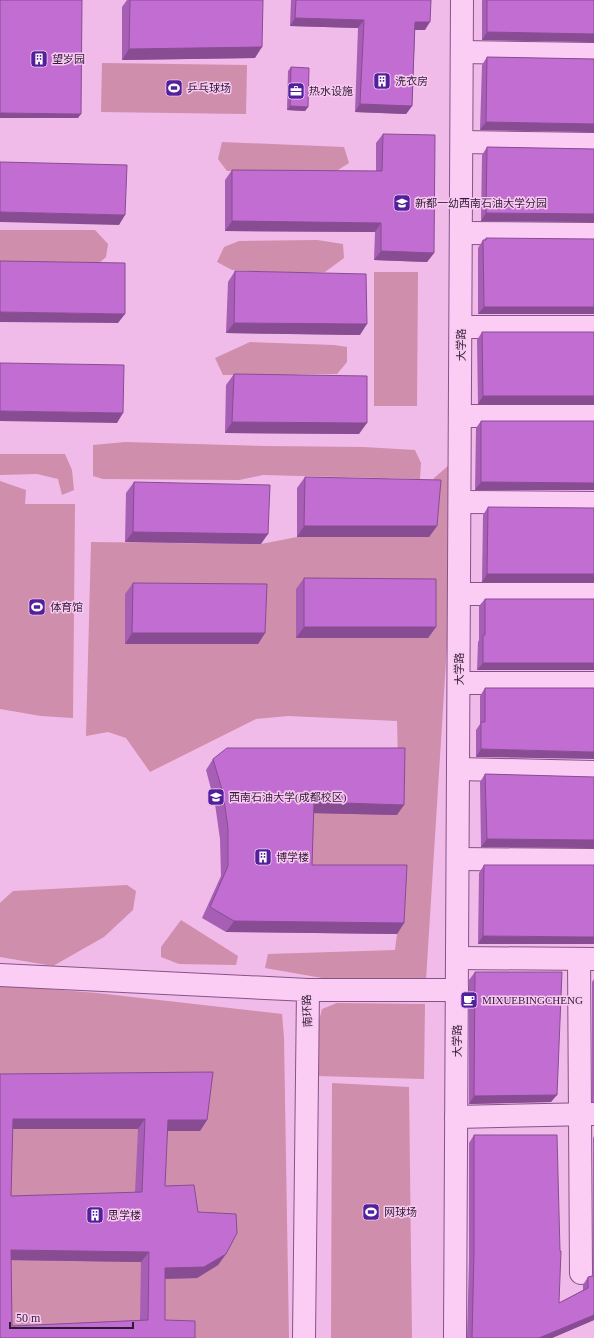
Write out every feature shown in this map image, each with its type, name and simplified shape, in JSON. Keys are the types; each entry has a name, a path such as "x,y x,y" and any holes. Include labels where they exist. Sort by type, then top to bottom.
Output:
{"street":[{"name":"大学路","path":"455,1338 462,0"},
{"path":"462,52 594,54"},
{"path":"462,142 594,144"},
{"path":"461,233 594,234"},
{"path":"461,327 594,327"},
{"path":"460,416 594,416"},
{"path":"460,502 594,504"},
{"path":"459,594 594,594"},
{"path":"459,683 594,683"},
{"path":"458,769 594,772"},
{"path":"458,859 594,860"},
{"path":"458,958 586,959 586,1114 581,1273"},
{"name":"南环路","path":"0,975 308,990 304,1338"},
{"path":"308,990 457,990"},
{"path":"456,1117 586,1114"}],"shaded area":[{"name":"乒乓球场","path":"102,63 247,65 246,114 101,112"},
{"path":"222,142 344,147 349,163 338,170 227,171 218,159"},
{"path":"0,230 95,230 108,244 106,257 98,264 0,266"},
{"path":"317,240 343,244 344,258 325,272 291,273 232,270 217,262 224,247 239,241"},
{"path":"374,272 418,272 417,406 374,406"},
{"path":"250,342 334,345 347,347 347,362 337,374 223,375 215,358"},
{"path":"125,442 363,447 415,450 421,463 420,479 263,475 239,480 103,479 93,476 93,445"},
{"path":"0,454 65,454 72,470 74,490 62,495 58,479 37,474 0,475"},
{"path":"448,466 447,645 425,996 265,968 268,954 395,950 397,934 304,876 307,813 398,759 397,721 288,716 256,719 150,772 126,738 108,732 86,736 91,542 261,544 297,537 429,537 434,478"},
{"name":"体育馆","path":"0,481 26,490 25,504 75,504 73,718 41,716 0,709"},
{"path":"127,885 136,891 133,910 104,937 53,966 0,957 0,903 13,891"},
{"path":"181,920 238,956 236,965 179,964 161,957 161,947"},
{"path":"0,985 97,993 282,1014 284,1038 289,1338 0,1338"},
{"path":"337,1003 425,1004 424,1079 316,1076 318,1025 322,1009"},
{"name":"网球场","path":"332,1083 409,1087 412,1338 331,1338"}],"building":[{"name":"望岁园","path":"0,0 82,0 81,114 0,113"},
{"path":"130,0 263,0 262,47 129,49"},
{"path":"296,0 431,0 430,22 415,22 412,106 360,104 364,20 295,18"},
{"path":"487,0 594,0 594,34 487,32"},
{"path":"487,57 594,59 594,124 486,122"},
{"name":"热水设施","path":"291,67 309,68 308,107 290,106"},
{"path":"383,134 435,135 434,253 381,251 381,223 232,221 232,170 382,171"},
{"path":"487,147 594,149 594,214 486,213"},
{"path":"0,162 127,165 125,215 0,212"},
{"path":"486,238 594,239 594,307 484,307 483,240 486,240"},
{"path":"0,261 125,263 125,314 0,312"},
{"path":"235,271 366,274 367,324 234,323"},
{"path":"482,332 594,332 594,396 483,396"},
{"path":"0,363 124,365 123,413 0,411"},
{"path":"234,374 367,376 367,423 232,422"},
{"path":"481,421 594,421 594,483 481,482"},
{"path":"305,477 441,480 437,526 304,526"},
{"path":"134,482 270,485 268,534 133,532"},
{"path":"488,507 594,508 594,574 487,574"},
{"path":"304,578 436,579 436,627 304,627"},
{"path":"133,583 267,584 265,633 132,633"},
{"path":"485,599 594,599 594,663 483,663"},
{"path":"485,688 594,688 594,752 481,749 481,722 485,722"},
{"name":"博学楼","path":"227,748 405,748 404,805 314,802 312,865 407,865 404,923 234,921 210,907 228,866 228,828 223,793 213,759"},
{"path":"485,774 594,777 594,840 487,839"},
{"path":"484,865 594,865 594,937 483,936"},
{"path":"475,972 562,972 557,1095 474,1096"},
{"name":"思学楼","path":"213,1072 207,1120 168,1120 165,1186 194,1185 198,1212 236,1214 237,1233 226,1254 204,1267 165,1268 165,1320 195,1321 195,1338 0,1338 0,1074","holes":["13,1119 145,1119 142,1192 11,1196","11,1250 149,1252 148,1320 12,1326"]},
{"path":"474,1135 557,1135 561,1251 559,1303 588,1288 588,1277 594,1275 594,1315 539,1338 472,1338"}],"place":[{"name":"望岁园","path":"39,59"},
{"name":"洗衣房","path":"382,81"},
{"name":"乒乓球场","path":"174,88"},
{"name":"热水设施","path":"296,91"},
{"name":"新都一幼西南石油大学分园","path":"402,203"},
{"name":"体育馆","path":"37,607"},
{"name":"西南石油大学(成都校区)","path":"216,797"},
{"name":"博学楼","path":"263,857"},
{"name":"MIXUEBINGCHENG","path":"469,1000"},
{"name":"网球场","path":"371,1212"},
{"name":"思学楼","path":"95,1215"}]}
